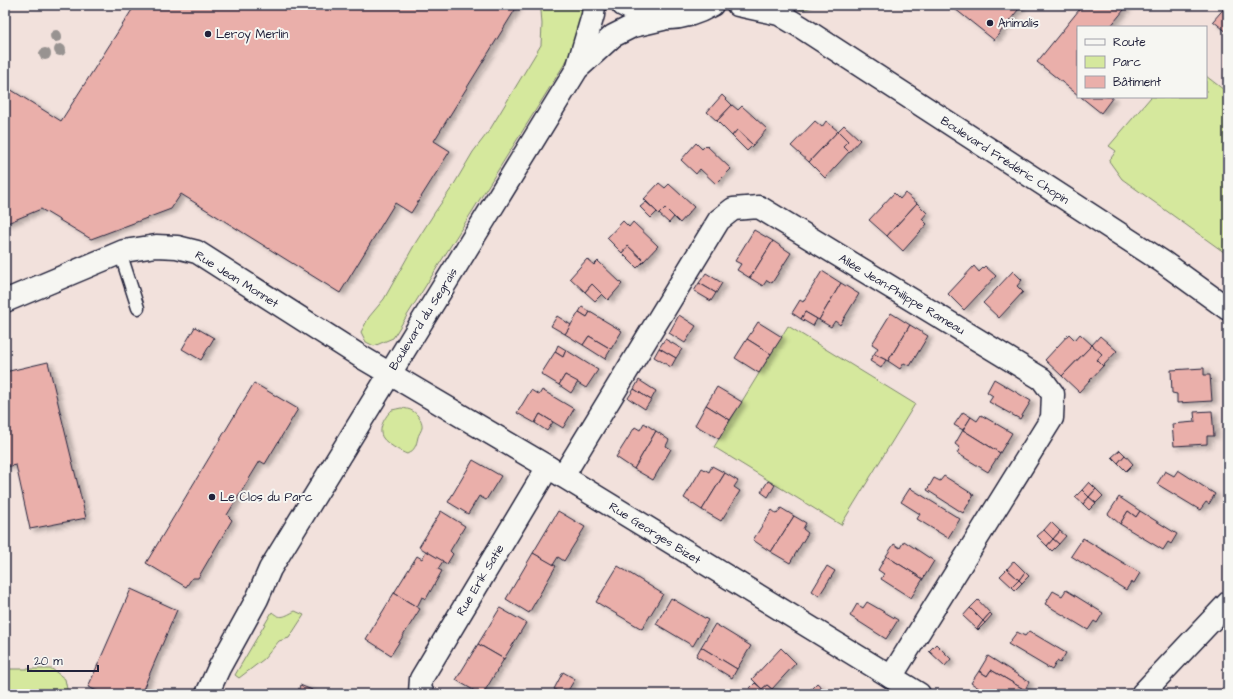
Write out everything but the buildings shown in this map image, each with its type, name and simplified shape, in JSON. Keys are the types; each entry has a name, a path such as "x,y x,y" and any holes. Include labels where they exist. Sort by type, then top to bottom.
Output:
{"street":[{"name":"Boulevard du Segrais","path":"207,694 219,668 257,600 270,569 577,69 594,15 594,5"},
{"path":"623,5 642,15 663,19 681,18 699,12 712,5"},
{"name":"Boulevard Frédéric Chopin","path":"738,5 776,9 1163,262 1228,309"},
{"name":"Boulevard du Segrais","path":"577,69 613,36 632,26 663,19"},
{"name":"Allée Jean-Philippe Rameau","path":"555,472 719,220 733,209 759,207 992,348 1042,379 1053,394 1052,418 891,677"},
{"name":"Rue Jean Monnet","path":"5,301 120,252 156,246 177,247 196,252 362,358 390,373"},
{"name":"Rue Georges Bizet","path":"390,373 919,694"},
{"name":"Rue Erik Satie","path":"423,694 420,692 421,679 555,472"},
{"name":"Boulevard du Segrais","path":"194,694 209,661 247,593 270,569"},
{"path":"1142,694 1228,603"}],"lane":[{"path":"120,252 138,308"}],"green space":[{"path":"538,5 583,5 577,44 393,338 374,346 366,342 361,332 369,317 384,299 416,242 453,186 473,152 489,131 541,45 542,24 541,11"},
{"path":"789,5 819,5 802,10"},
{"path":"1207,77 1228,93 1228,255 1122,179 1109,161 1116,151 1109,146 1150,98 1207,98"},
{"path":"788,326 915,404 841,525 714,447"},
{"path":"401,408 414,412 422,424 415,447 407,454 387,442 381,435 381,427 384,419 392,410"},
{"path":"295,611 304,615 289,638 279,641 264,659 239,678 235,675 272,612 281,617"},
{"path":"5,669 52,669 65,679 68,694 5,694"}],"place":[{"name":"Animalis","path":"990,23"},
{"name":"Leroy Merlin","path":"208,34"},
{"name":"Le Clos du Parc","path":"212,497"}]}
